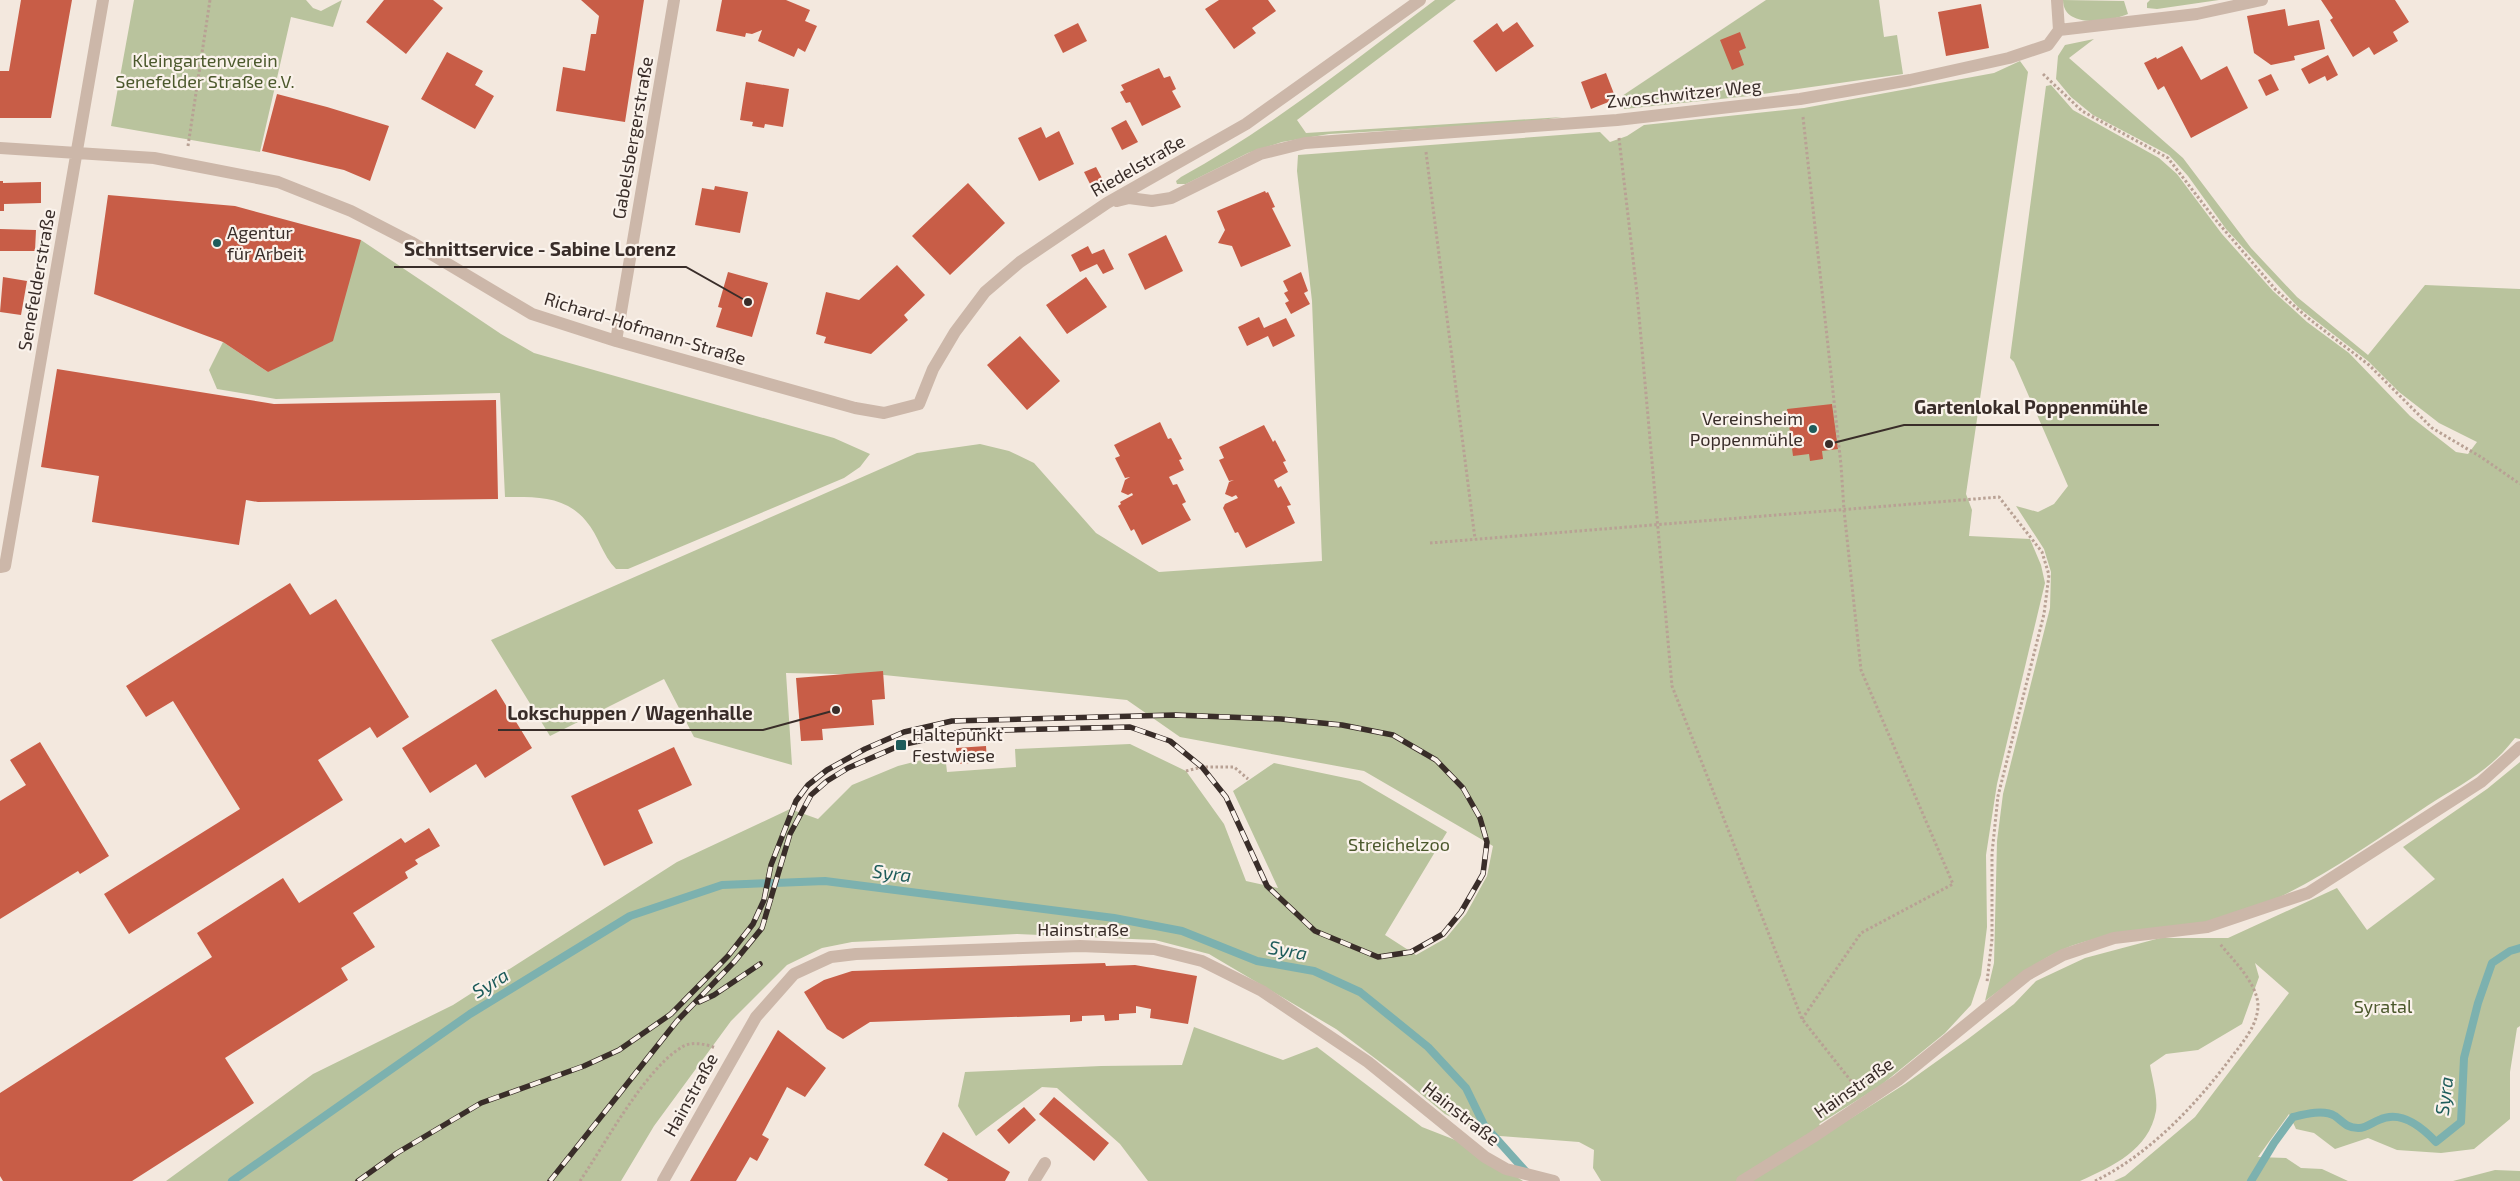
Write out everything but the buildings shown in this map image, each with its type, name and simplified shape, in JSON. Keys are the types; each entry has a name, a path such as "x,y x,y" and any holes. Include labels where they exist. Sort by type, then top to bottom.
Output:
{"street":[{"name":"Senefelderstraße","path":"3,566 103,0"},
{"name":"Gabelsbergerstraße","path":"616,341 674,0"},
{"name":"Riedelstraße","path":"919,404 933,369 955,332 985,292 1020,262 1107,203 1246,124 1420,0"},
{"path":"2057,0 2058,30 2198,14 2262,0"},
{"name":"Zwoschwitzer Weg","path":"1107,203 1129,198 1152,202 1172,198 1260,154 1305,143 1617,120 1800,99 1910,80 2010,58 2048,45 2058,30"},
{"name":"Richard-Hofmann-Straße","path":"0,148 77,151 154,158 278,182 351,211 411,242 532,314 616,341 856,408 884,413 919,404"},
{"name":"Hainstraße","path":"1742,1181 1813,1137 1864,1100 1898,1080 2027,975 2063,955 2114,938 2208,927 2308,893 2480,782 2520,747"},
{"name":"Hainstraße","path":"663,1181 756,1017 794,974 831,957 856,954 1080,946 1154,949 1202,961 1262,991 1368,1062 1485,1157 1506,1169 1554,1181"},
{"path":"1034,1181 1045,1163"}],"path":[{"path":"185,164 210,0"},
{"path":"2043,74 2082,111 2168,158 2214,218 2289,301 2369,365 2432,428 2481,457 2520,484"},
{"path":"1800,99 1838,436 1861,670 1953,884 1861,933 1802,1019"},
{"path":"1617,120 1637,293 1672,686 1802,1019 1859,1090 1864,1100"},
{"path":"1424,134 1475,539"},
{"path":"1430,543 1999,497 2042,552 2049,575 2044,614 1998,796 1992,853 1990,964 1986,989 1978,1003 1978,1014"},
{"path":"1186,771 1202,767 1234,767 1248,779"},
{"path":"2095,1181 2155,1141 2188,1111 2214,1081 2248,1035 2257,1016 2258,1003 2251,985 2208,927"},
{"path":"580,1181 650,1076 683,1046 705,1044 734,1055"}],"green space":[{"name":"Kleingartenverein Senefelder Straße e.V.","path":"134,0 306,0 313,8 321,11 342,0 333,27 291,17 260,152 111,126"},
{"path":"1435,0 1456,0 1297,120 1306,133 1563,117 1521,123 1329,134 1282,142 1248,153 1186,184 1177,184 1176,181 1181,177 1215,158 1311,93"},
{"path":"1766,0 1879,0 1884,37 1897,35 1903,74 1749,96 1624,109 1619,98"},
{"path":"2063,0 2124,1 2128,14 2100,21 2079,19 2071,16 2065,9"},
{"path":"2150,0 2219,0 2157,9 2147,8 2147,3"},
{"path":"2094,39 2069,58 2183,158 2251,248 2297,297 2368,355 2425,285 2520,289 2520,739 2515,738 2494,761 2474,777 2352,856 2298,888 2243,913 2215,921 2198,925 2111,936 2077,944 2041,961 1985,1001 1994,963 1997,841 2003,794 2050,608 2051,572 2044,549 2016,506 2038,512 2054,504 2068,486 2014,362 2010,358 2046,86 2051,85 2073,110 2159,158 2177,174 2222,234 2273,291 2307,322 2349,353 2410,416 2456,452 2468,454 2477,442 2439,423 2399,392 2368,361 2298,307 2226,229 2188,176 2169,155 2093,115 2071,97 2056,79 2058,56 2065,45"},
{"path":"2020,61 2028,72 1966,494 1972,510 1969,536 2030,539 2041,565 2045,583 1997,784 1986,855 1987,927 1981,975 1971,1005 1945,1033 1880,1086 1819,1124 1826,1134 1905,1084 1968,1039 2014,1004 2036,981 2085,958 2160,938 2228,938 2337,888 2367,930 2435,879 2403,847 2487,789 2520,762 2520,1026 2517,1028 2510,1072 2510,1119 2474,1149 2441,1153 2397,1150 2368,1138 2335,1149 2314,1133 2296,1129 2289,1114 2258,1157 2286,1158 2301,1168 2322,1169 2348,1181 2114,1181 2125,1176 2195,1117 2289,993 2255,963 2259,977 2242,1024 2198,1050 2166,1054 2150,1065 2156,1094 2156,1111 2146,1136 2138,1146 2117,1163 2080,1181 1601,1181 1593,1168 1594,1150 1579,1142 1487,1135 1445,1114 1404,1080 1336,1029 1209,954 1155,940 1017,934 852,942 822,948 787,965 731,1021 654,1126 621,1181 166,1181 313,1074 453,1005 677,862 790,809 818,819 852,785 898,766 945,754 947,772 1016,767 1015,749 1130,744 1186,771 1224,824 1246,881 1278,888 1233,791 1274,763 1360,781 1447,832 1385,935 1416,955 1446,938 1466,914 1487,876 1493,846 1364,771 1180,737 1127,700 884,675 786,673 792,765 694,737 664,679 550,736 491,640 917,453 980,444 1009,451 1034,463 1096,533 1159,572 1322,561 1312,301 1297,171 1298,155 1600,132 1610,142 1627,136 1644,125 1804,108 1994,73"},
{"path":"361,240 501,334 534,353 834,438 870,454 860,467 844,478 628,569 616,569 607,558 586,521 569,506 548,499 505,497 500,393 276,399 217,389 209,370 223,342 268,372"},
{"path":"1194,1027 1283,1060 1317,1047 1422,1127 1463,1143 1523,1181 1148,1181 1120,1144 1057,1088 1042,1087 976,1136 958,1106 965,1072 1101,1066 1182,1065"},
{"path":"2495,1170 2520,1171 2520,1181 2453,1181"}],"waterway":[{"name":"Syra","path":"232,1181 470,1014 630,916 722,885 825,881 1114,918 1182,931 1257,961 1314,971 1360,992 1428,1047 1466,1088 1484,1125 1528,1174"},
{"name":"Syra","path":"2251,1181 2274,1143 2293,1117 2314,1113 2331,1114 2354,1128 2361,1128 2387,1117 2403,1118 2418,1126 2436,1142 2461,1122 2464,1058 2478,1003 2492,963 2510,951 2520,948"}],"railway":[{"path":"358,1181 397,1153 481,1103 584,1066 619,1050 671,1014 728,956 753,924 764,900 771,865 796,801 808,785 827,770 865,749 904,732 952,721 1175,715 1281,719 1342,725 1393,735 1436,760 1463,788 1480,818 1487,842 1483,874 1461,912 1443,934 1411,952 1378,957 1315,931 1267,886 1226,797 1202,767 1170,741 1130,727 964,731 901,745 848,768 827,781 811,795 790,834 762,928 735,961 677,1021 550,1181"},
{"path":"699,1002 714,995 760,964"}],"place":[{"name":"Agentur für Arbeit","path":"217,243"},
{"name":"Schnittservice - Sabine Lorenz","path":"748,302"},
{"name":"Vereinsheim Poppenmühle","path":"1813,429"},
{"name":"Gartenlokal Poppenmühle","path":"1829,444"},
{"name":"Lokschuppen / Wagenhalle","path":"836,710"},
{"name":"Haltepunkt Festwiese","path":"901,745"}],"park label":[{"name":"Streichelzoo","path":"1399,845"},
{"name":"Syratal","path":"2383,1007"}]}
